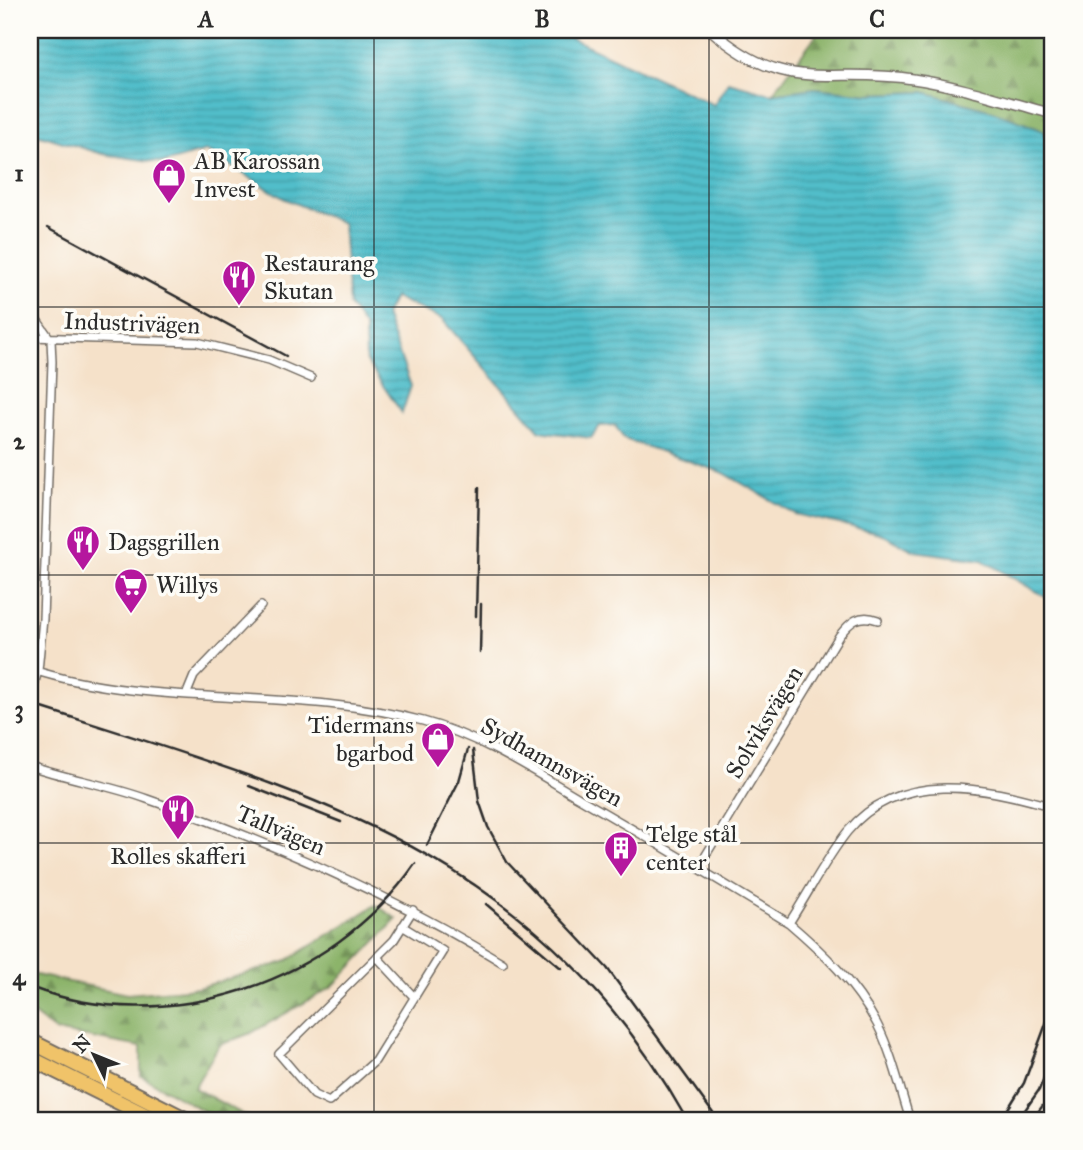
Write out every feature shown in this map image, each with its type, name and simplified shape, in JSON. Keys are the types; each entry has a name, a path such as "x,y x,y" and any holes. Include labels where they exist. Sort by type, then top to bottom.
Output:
{"highway":[{"path":"30,1041 187,1120"},
{"path":"30,1058 155,1120"}],"street":[{"path":"711,30 754,62 786,73 895,76 926,81 1053,114"},
{"path":"30,310 51,340 47,540 30,698"},
{"name":"Industrivägen","path":"30,337 51,340 197,342 259,357 311,378"},
{"path":"187,693 194,676 261,606"},
{"name":"Solviksvägen","path":"698,868 839,636 851,621 862,617 878,620"},
{"name":"Sydhamnsvägen","path":"34,670 89,686 363,708 424,721 464,736 513,760 789,923 828,956 856,989 878,1025 911,1120"},
{"name":"Tallvägen","path":"30,766 144,797 192,815 412,910 503,963"},
{"path":"789,923 848,832 866,814 895,797 925,788 974,787 1053,807"},
{"path":"402,926 443,951 375,1061 330,1102 314,1094 279,1054 377,957 412,910"},
{"path":"377,957 414,997"}],"green space":[{"path":"820,30 1053,30 1053,139 1041,130 992,111 924,92 869,94 815,88 772,94"},
{"path":"376,905 397,919 332,987 251,1033 219,1045 194,1088 253,1120 220,1120 141,1076 141,1047 55,1031 30,1012 30,971 36,975 127,994 198,988 285,962"}],"water":[{"path":"30,30 554,30 714,105 728,82 772,94 815,88 869,94 924,92 992,111 1041,130 1053,139 1053,601 982,560 915,551 880,533 795,514 724,473 624,439 615,425 600,426 591,438 540,431 442,319 394,297 385,315 411,386 402,413 366,361 365,328 349,305 343,223 285,199 206,151 164,163 103,154 30,132"}],"railway":[{"path":"48,227 286,356"},
{"path":"476,616 479,488"},
{"path":"480,653 481,604"},
{"path":"30,704 228,768 319,803 405,843 485,892 559,952 626,1027 687,1120"},
{"path":"427,845 459,781 468,749"},
{"path":"473,750 479,801 488,827 507,862 607,968 718,1120"},
{"path":"249,786 341,822"},
{"path":"30,987 82,1002 136,1007 190,1003 243,990 293,969 339,941 380,906 415,864"},
{"path":"486,904 561,968"},
{"path":"1001,1120 1024,1083 1053,1005"},
{"path":"1018,1120 1039,1090 1053,1056"},
{"path":"1032,1120 1053,1092"}],"place":[{"name":"AB Karossan Invest","path":"169,205"},
{"name":"Restaurang Skutan","path":"239,307"},
{"name":"Dagsgrillen","path":"83,572"},
{"name":"Willys","path":"131,615"},
{"name":"Tidermans bgarbod","path":"438,769"},
{"name":"Rolles skafferi","path":"178,841"},
{"name":"Telge stål center","path":"621,878"}]}
